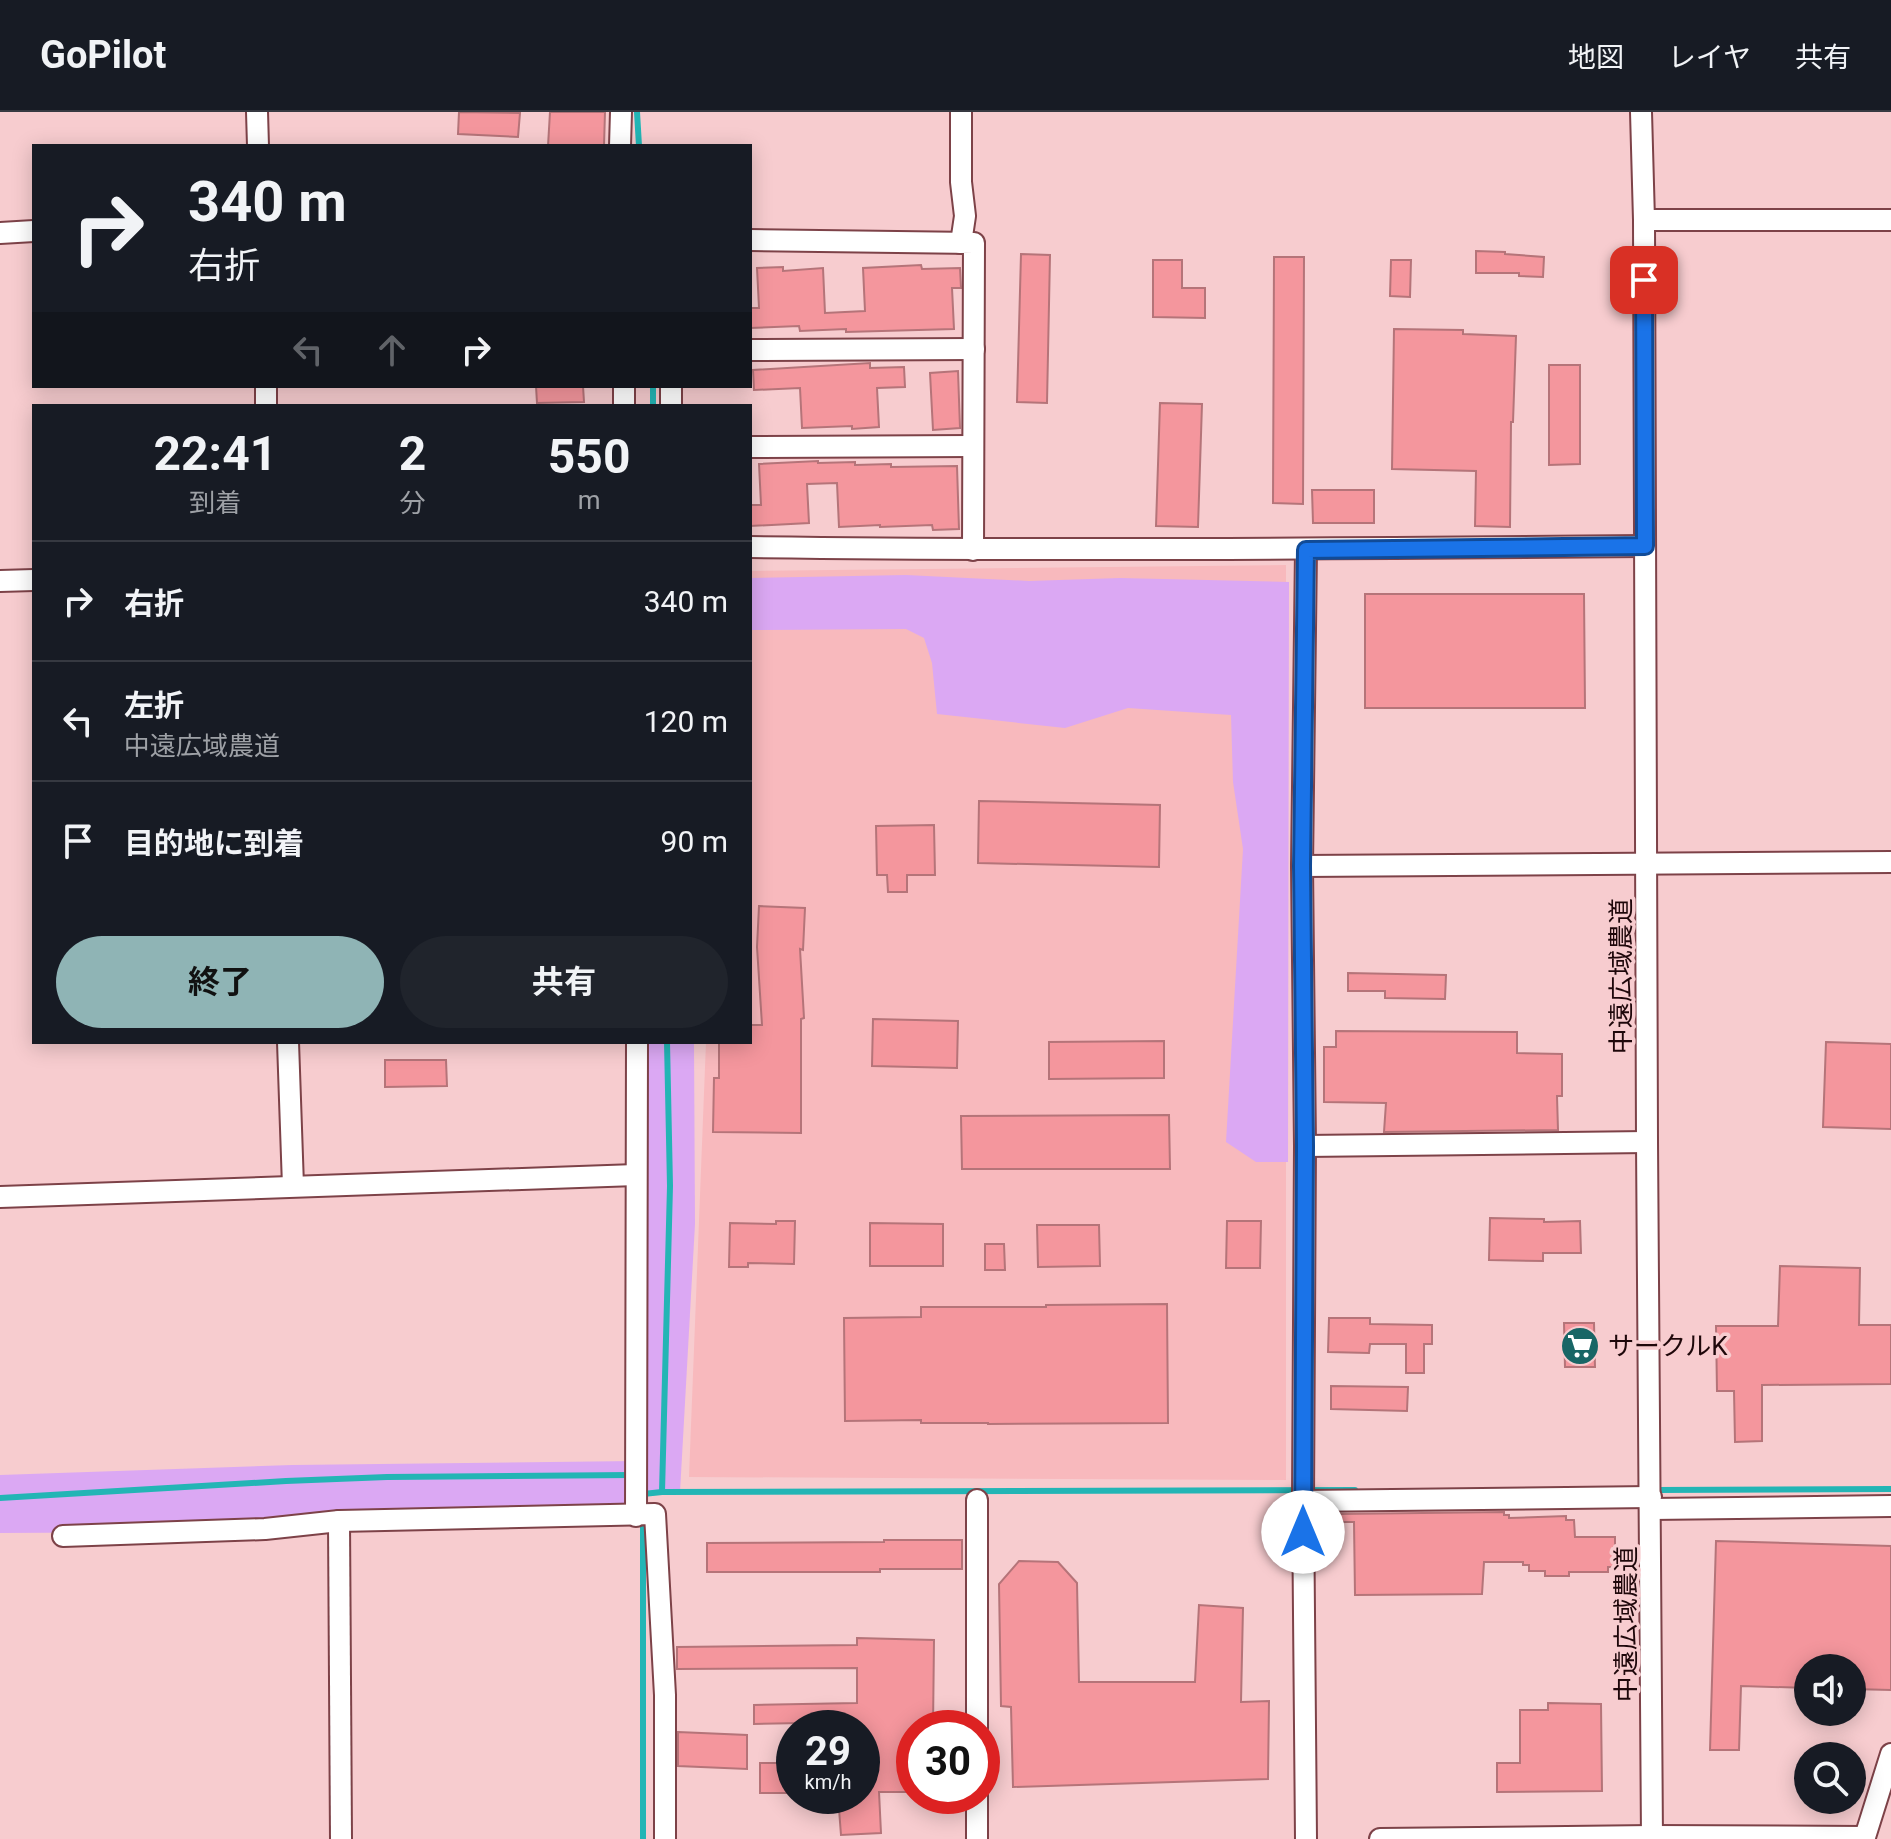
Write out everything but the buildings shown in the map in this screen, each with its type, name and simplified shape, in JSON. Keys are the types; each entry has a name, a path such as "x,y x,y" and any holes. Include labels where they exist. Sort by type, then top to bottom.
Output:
{"street":[{"path":"257,112 258,144"},
{"path":"620,144 621,112"},
{"path":"961,112 961,182 965,216 961,243"},
{"name":"中遠広域農道","path":"1641,112 1652,1838"},
{"path":"1644,220 1891,220"},
{"path":"0,233 32,231"},
{"path":"752,240 974,243 973,550"},
{"path":"752,350 974,349"},
{"path":"752,447 973,446"},
{"path":"752,547 1306,550 1645,546"},
{"path":"1306,550 1302,866 1306,1839"},
{"path":"0,581 32,580"},
{"path":"1302,866 1891,862"},
{"path":"288,1044 293,1186"},
{"path":"636,1516 637,1044"},
{"path":"1305,1146 1647,1142"},
{"path":"0,1197 636,1175"},
{"path":"977,1500 977,1710"},
{"path":"1303,1501 1891,1506"},
{"path":"63,1536 265,1529 339,1521 655,1514 665,1695 665,1839"},
{"path":"339,1521 341,1839"},
{"path":"1380,1839 1865,1838 1891,1754"},
{"path":"977,1814 977,1839"}],"shaded area":[{"path":"1286,565 1286,1480 689,1477 706,1044 752,1044 752,571"},
{"path":"906,575 1029,581 1120,578 1289,582 1288,1162 1256,1162 1226,1142 1243,849 1233,782 1231,715 1128,708 1065,728 937,714 932,663 924,638 906,629 752,630 752,578"},
{"path":"643,1044 694,1044 695,1224 680,1492 643,1494"},
{"path":"636,1461 636,1509 187,1532 0,1533 0,1475 292,1465"}],"waterway":[{"path":"637,112 639,144"},
{"path":"653,388 653,404"},
{"path":"662,1492 670,1186 667,1044"},
{"path":"0,1498 387,1477 631,1475"},
{"path":"1655,1490 1891,1489"},
{"path":"643,1494 1355,1490"},
{"path":"643,1519 643,1839"}],"place":[{"name":"サークルK","path":"1580,1346"}],"route":[{"path":"1303,1532 1305,1146 1302,866 1306,550 1645,546 1644,280"}]}
